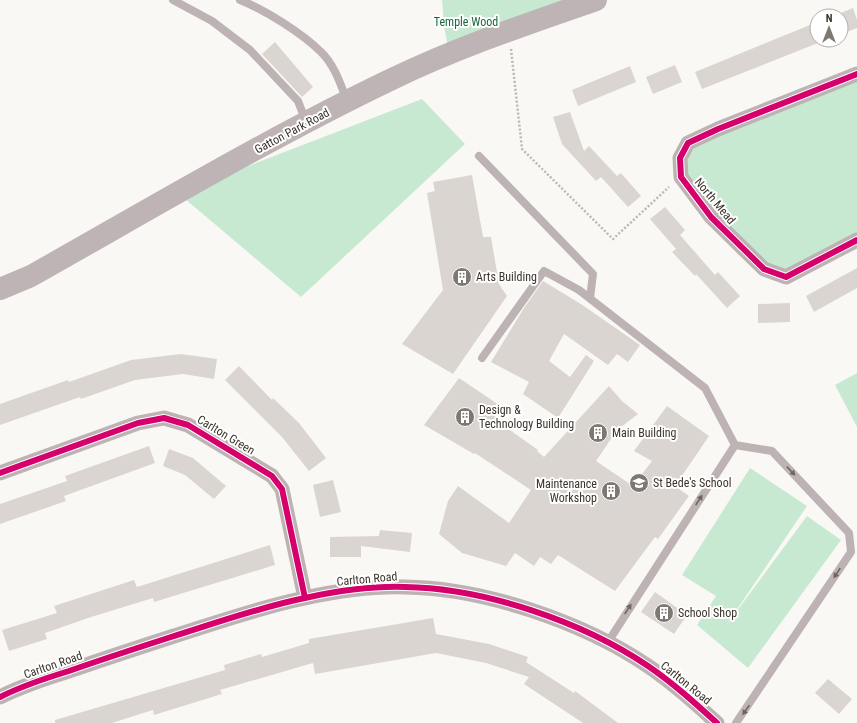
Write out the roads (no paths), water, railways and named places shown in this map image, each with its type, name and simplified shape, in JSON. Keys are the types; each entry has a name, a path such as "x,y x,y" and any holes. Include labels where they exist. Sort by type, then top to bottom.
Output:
{"main road":[{"name":"Gatton Park Road","path":"0,289 31,276 261,146 392,78 449,53 509,30 596,0"}],"street":[{"name":"North Mead","path":"857,74 718,129 688,143 680,158 681,177 711,217 764,269 786,277 857,240"},
{"name":"Carlton Green","path":"0,473 138,423 164,418 188,425 272,476 282,489 305,598"},
{"name":"Carlton Road","path":"0,697 32,683 115,655 246,613 305,598 375,589 404,587 432,588 490,598 527,609 567,624 608,642 648,666 678,689 717,723"}],"lane":[{"path":"173,0 212,21 250,50 298,101 306,123"},
{"path":"240,0 286,25 322,52 332,67 348,102"},
{"path":"479,156 593,274 590,298"},
{"path":"482,358 544,271 579,290 705,388 735,445"},
{"path":"608,642 735,445"},
{"path":"735,445 772,451 849,533 851,552 736,723"}],"place":[{"name":"Arts Building","path":"462,277"},
{"name":"Design & Technology Building","path":"465,417"},
{"name":"Main Building","path":"598,433"},
{"name":"St Bede's School","path":"639,483"},
{"name":"Maintenance Workshop","path":"611,491"},
{"name":"School Shop","path":"664,613"}],"park label":[{"name":"Temple Wood","path":"466,22"}]}
